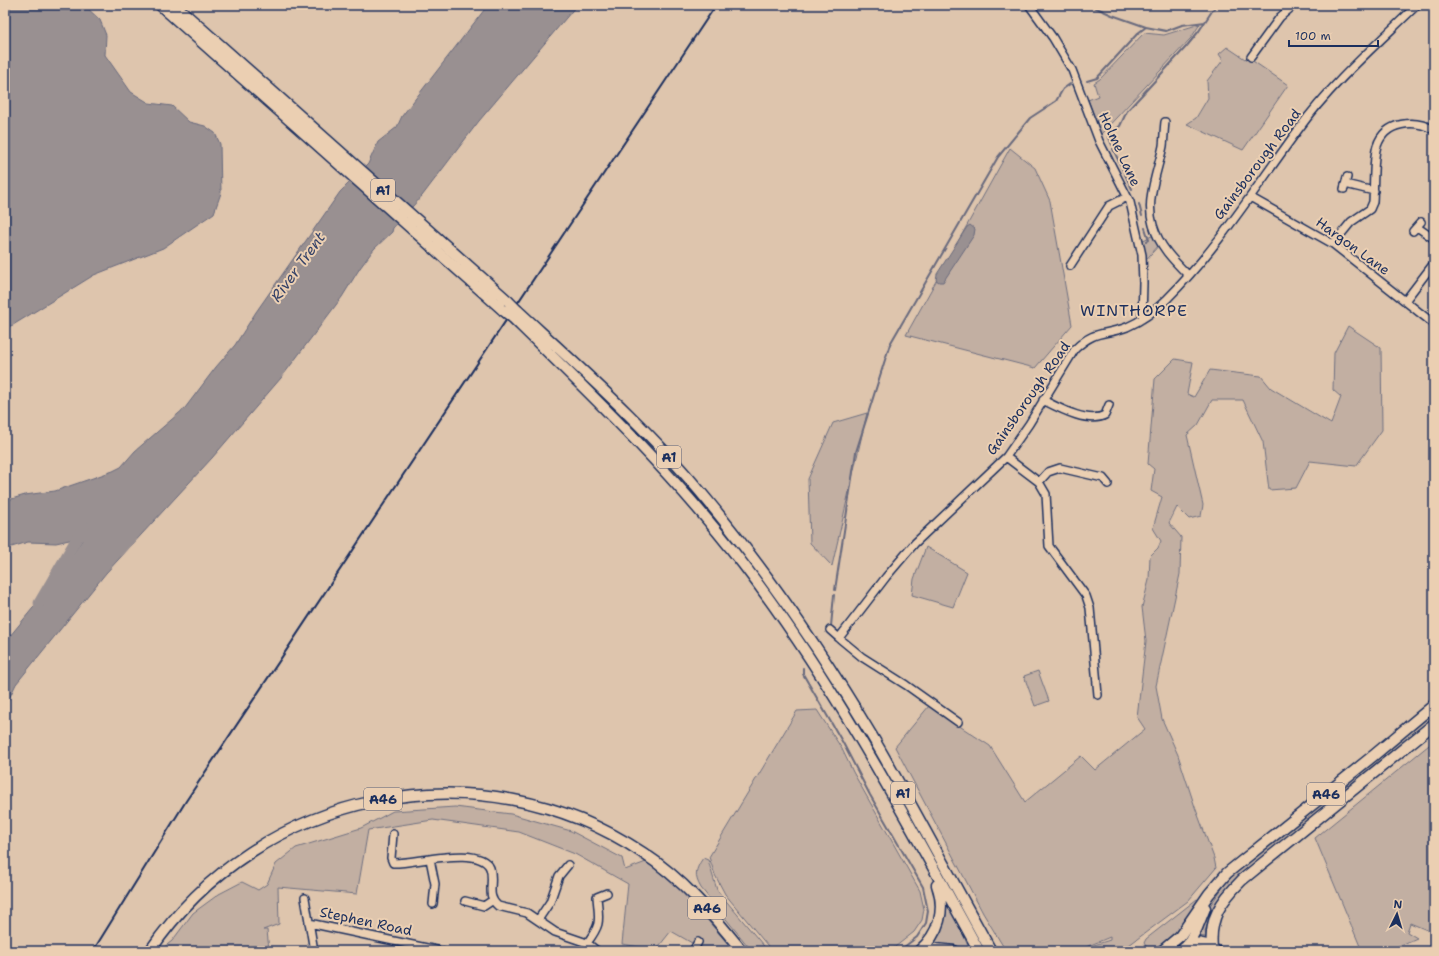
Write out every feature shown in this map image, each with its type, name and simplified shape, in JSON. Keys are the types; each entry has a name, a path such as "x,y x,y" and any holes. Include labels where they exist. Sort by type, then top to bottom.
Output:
{"highway":[{"name":"A1","path":"160,5 234,64 505,306 594,381 668,455 754,558 810,638 871,735 990,951"},
{"name":"A1","path":"175,5 234,64"},
{"name":"A1","path":"514,313 659,464 743,564 791,630 856,731 979,951"},
{"name":"A46","path":"1162,951 1180,936 1227,873 1434,705"},
{"name":"A46","path":"1215,950 1211,933 1214,918 1222,903 1237,885 1434,724"},
{"name":"A46","path":"150,951 182,909 203,888 257,847 288,830 320,816 389,797 444,793 475,794 536,804 599,828 620,839 654,861 684,884 742,951"},
{"path":"919,951 936,931 942,912 941,898 928,858"},
{"name":"A46","path":"1182,949 1197,928 1218,884"},
{"path":"1182,949 1198,943 1215,950"},
{"path":"924,951 936,949 954,951"}],"street":[{"name":"Holme Lane","path":"1029,5 1053,38 1072,70 1099,140 1127,196 1142,255 1142,319"},
{"path":"1252,57 1280,18 1294,5"},
{"name":"Gainsborough Road","path":"838,638 915,543 1006,457 1029,424 1076,349 1084,341 1096,334 1126,327 1142,319 1166,300 1250,198 1298,129 1323,99 1349,70 1417,5"},
{"path":"1165,122 1163,145 1150,206 1151,218 1156,234 1167,253 1188,275"},
{"path":"1333,244 1351,222 1370,209 1373,202 1376,146 1385,133 1406,122 1426,125 1434,130"},
{"path":"1345,184 1374,191"},
{"path":"1070,266 1110,206 1127,196"},
{"name":"Hargon Lane","path":"1250,198 1279,212 1333,244 1434,324"},
{"path":"1417,227 1434,239"},
{"path":"1405,301 1434,263"},
{"path":"1043,400 1069,413 1098,419 1105,415 1109,404"},
{"path":"1006,457 1039,482 1046,494 1049,546 1086,596 1090,608 1098,695"},
{"path":"1039,482 1048,472 1060,468 1103,478 1108,484"},
{"path":"830,630 862,657 906,685 958,722"},
{"path":"393,834 391,858 393,863 407,863 430,859 466,857 477,858 484,862 490,871 490,894 493,900 503,908 521,910 559,934 587,943 597,951"},
{"path":"430,859 436,884 433,904"},
{"path":"538,920 550,902 559,876 568,864"},
{"path":"587,943 596,930 600,915 597,897 607,893"},
{"path":"305,898 314,951"},
{"path":"465,901 484,906 493,900"},
{"name":"Stephen Road","path":"309,923 441,951"},
{"path":"693,951 698,942"}],"shaded area":[{"path":"1200,24 1191,38 1101,134 1088,100 1098,96 1094,83 1100,79 1144,33 1164,35"},
{"path":"1227,47 1245,59 1247,57 1288,85 1243,150 1187,124 1196,118 1208,98 1207,81 1223,60 1219,54"},
{"path":"1010,148 1035,168 1050,201 1072,325 1035,368 906,335"},
{"path":"1156,234 1161,243 1142,264 1139,242"},
{"path":"1348,326 1381,348 1382,430 1356,466 1310,461 1296,488 1269,490 1263,442 1243,400 1212,400 1198,425 1187,435 1203,505 1201,516 1189,519 1177,507 1169,523 1181,537 1180,574 1156,686 1162,719 1178,755 1214,858 1216,868 1188,901 1121,951 1083,951 1088,947 1110,940 1110,937 1088,946 1081,951 1006,951 983,913 895,747 929,706 990,746 1025,802 1081,756 1095,770 1145,729 1137,717 1146,641 1142,607 1149,580 1150,556 1158,548 1161,541 1153,528 1162,497 1151,491 1154,469 1148,464 1155,379 1175,359 1193,362 1187,394 1194,397 1210,370 1261,376 1271,388 1331,424 1341,397 1333,390 1334,353"},
{"path":"867,413 832,566 810,543 808,479 833,423"},
{"path":"926,547 967,572 953,607 912,595 914,579"},
{"path":"1038,671 1049,701 1035,706 1024,676"},
{"path":"817,710 842,749 853,772 920,891 924,909 922,920 914,932 890,951 772,951 725,894 715,875 709,857 797,711"},
{"path":"1434,710 1434,719 1238,878 1212,911 1205,931 1206,937 1197,936 1209,907 1228,880"},
{"path":"1434,741 1434,933 1410,923 1407,932 1417,938 1387,951 1362,951 1315,838"},
{"path":"455,807 511,814 571,831 622,858 625,870 646,862 680,888 734,951 706,951 671,931 656,950 622,944 628,884 575,854 519,832 433,820 368,830 357,894 278,887 279,924 263,930 267,930 269,951 159,951 172,941 193,913 219,894 242,882 258,890 267,884 276,864 296,848 361,828 393,811"},
{"path":"703,858 708,860 717,890 768,951 752,951 701,888 697,880 696,873"},
{"path":"1197,899 1201,902 1173,939 1157,948 1148,949 1144,943 1146,939"},
{"path":"945,900 962,931 970,951 958,948 927,948"}],"water":[{"path":"5,5 84,5 100,20 106,35 105,55 131,92 149,103 172,106 189,122 205,126 215,133 220,144 221,193 214,213 163,248 94,275 13,325 5,328"},
{"path":"488,5 577,5 479,121 422,196 393,228 392,232 374,249 342,297 281,378 212,458 106,573 16,684 5,707 5,642 56,580 82,540 78,538 56,543 28,542 5,549 5,501 25,495 55,491 121,467 135,451 185,408 216,367 235,345 256,312 340,192 368,164 378,142 397,127 402,116"},
{"path":"970,225 975,229 974,235 943,282 939,282 936,280 937,274 967,227"}],"waterway":[{"path":"1090,5 1112,15 1146,27"},
{"path":"1112,145 1108,135 1120,126 1127,111 1186,47 1199,31 1216,5"},
{"path":"1087,81 1097,78 1138,33 1146,27 1166,31 1182,25 1205,22"},
{"path":"835,590 856,452 890,344 998,157 1030,118 1056,101 1063,89 1070,84"},
{"path":"1113,149 1132,189"},
{"path":"1139,204 1142,216"},
{"path":"1145,228 1149,240 1147,241"},
{"name":"River Trent","path":"39,603 84,526"},
{"path":"831,626 834,595"},
{"path":"803,668 803,674 923,887 928,911 926,923 917,937 899,951"}],"railway":[{"path":"93,951 186,801 716,5"}],"district":[{"name":"WINTHORPE","path":"1134,310"}]}
